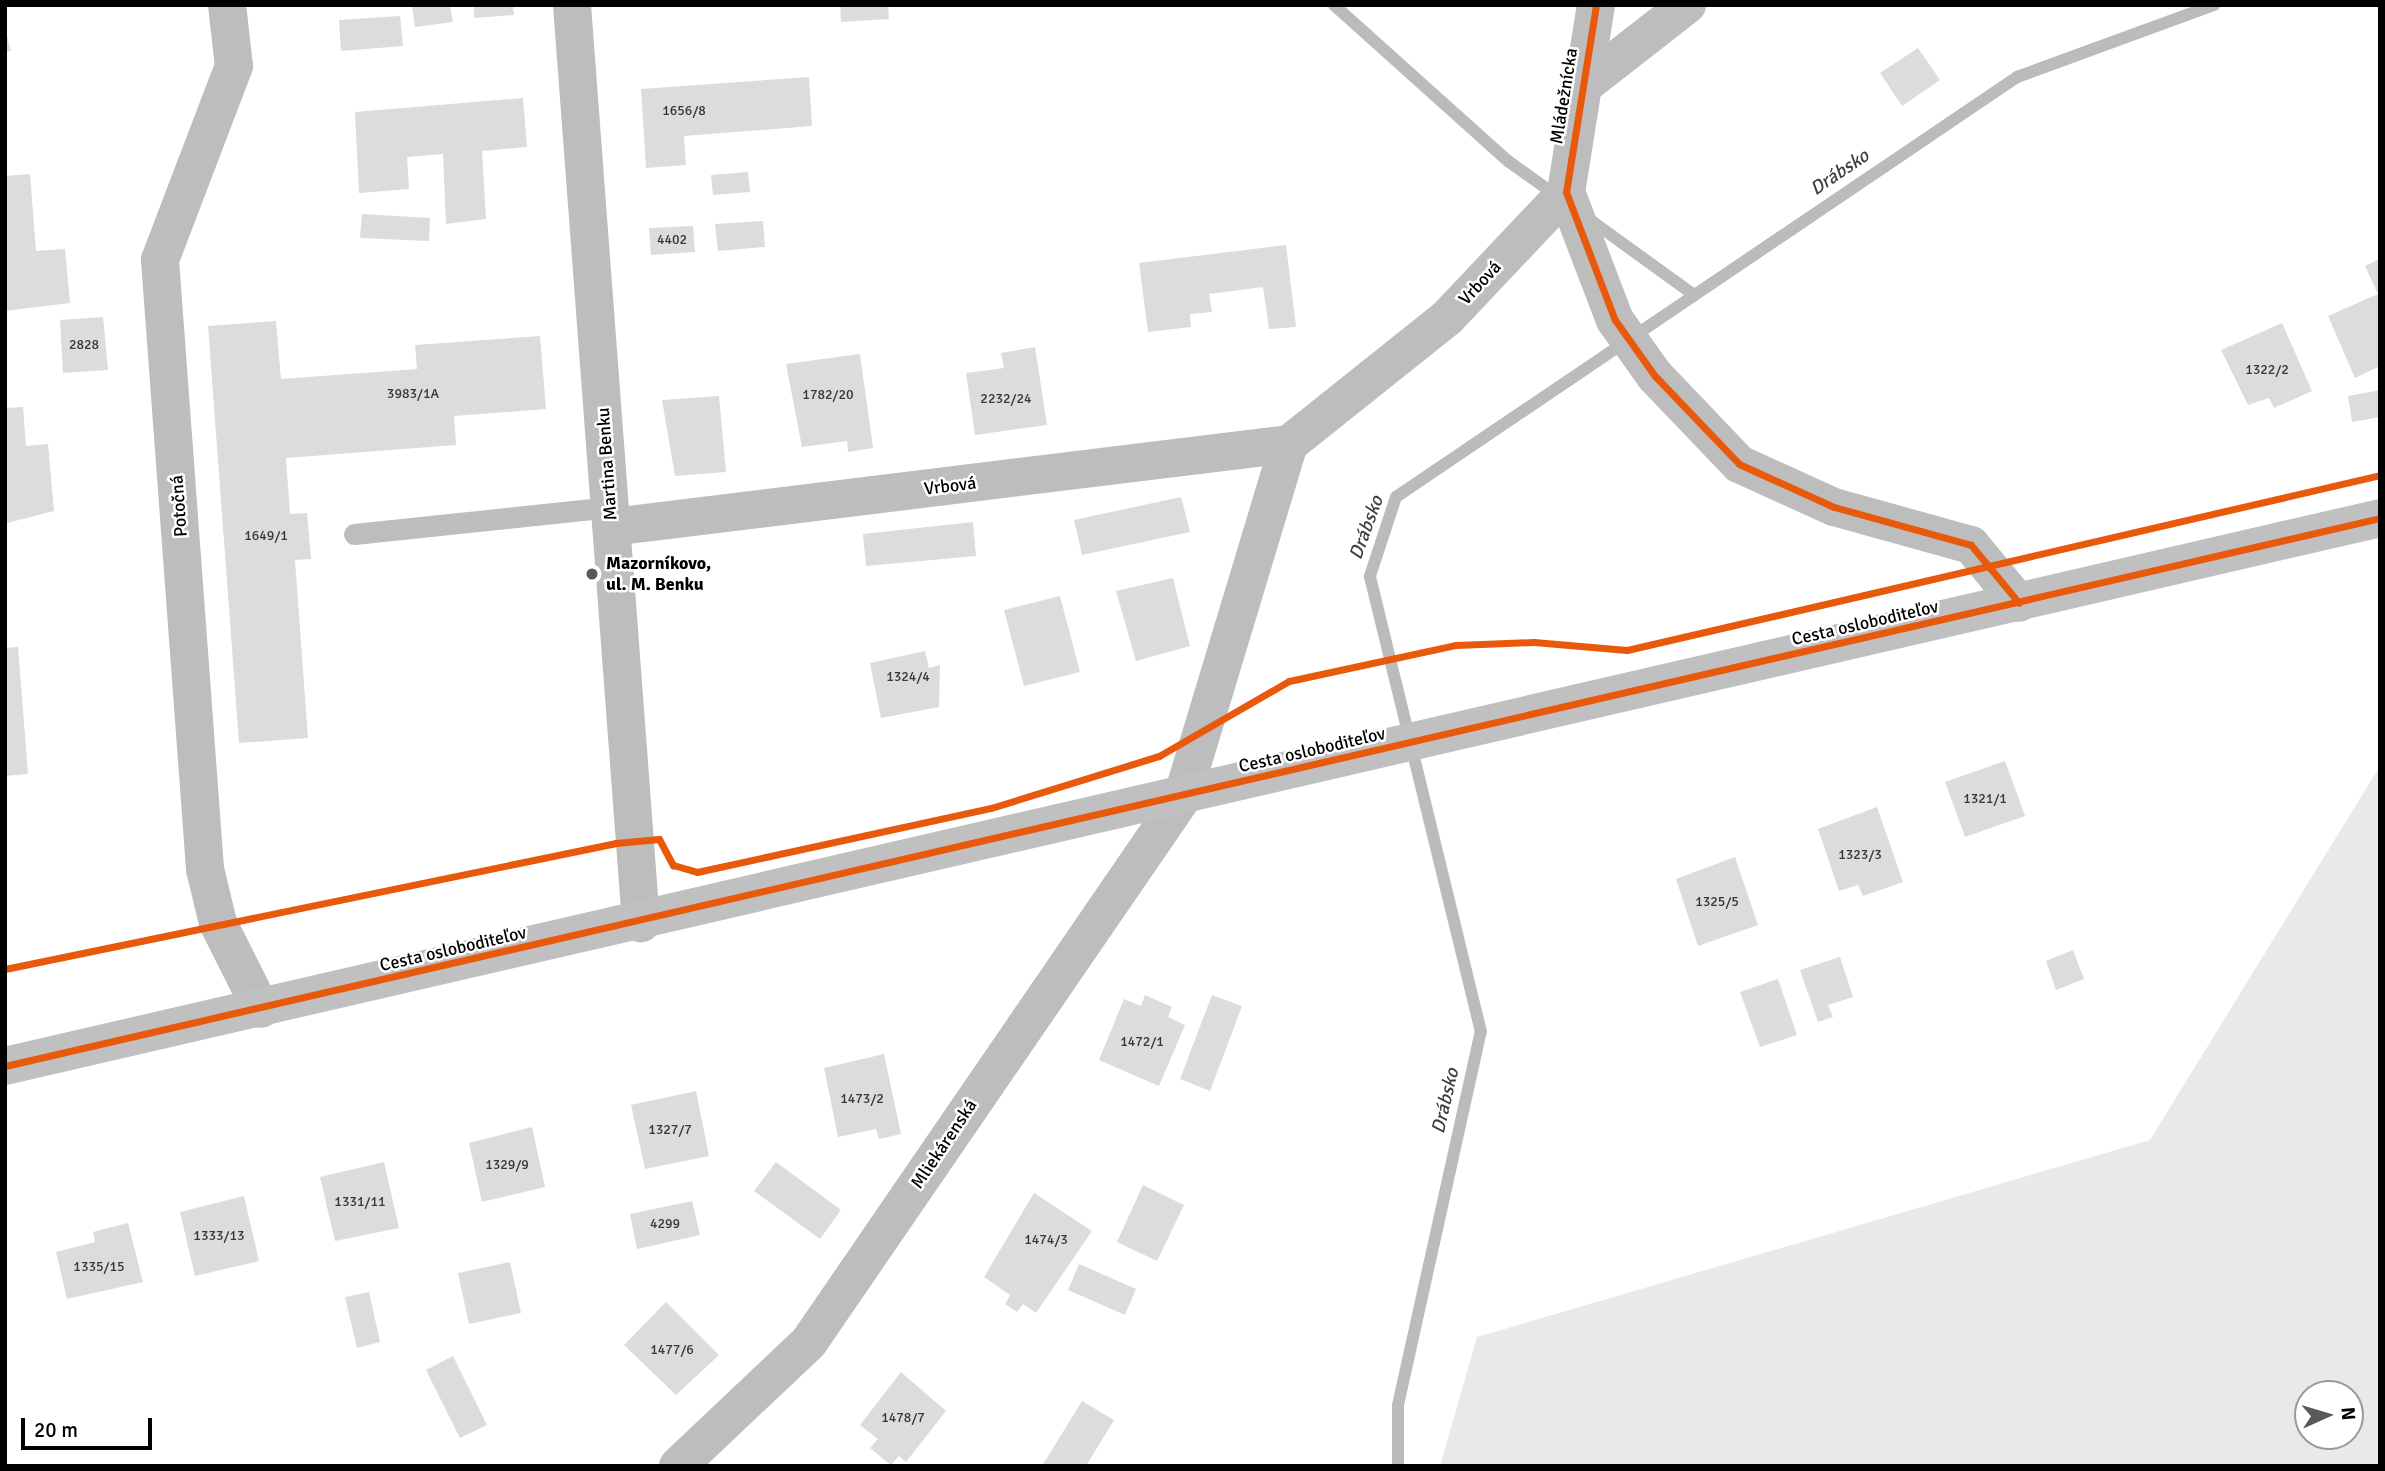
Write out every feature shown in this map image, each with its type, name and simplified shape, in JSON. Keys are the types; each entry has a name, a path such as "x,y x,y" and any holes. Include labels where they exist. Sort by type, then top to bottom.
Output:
{"main road":[{"name":"Cesta osloboditeľov","path":"5,1066 1182,798 2380,517"}],"street":[{"name":"Potočná","path":"227,5 234,66 160,260 205,869 218,923 261,1009"},
{"name":"Martina Benku","path":"572,5 641,923"},
{"name":"Mládežnícka","path":"1566,192 1579,89 1596,5"},
{"path":"1579,89 1687,5"},
{"name":"Vrbová","path":"612,517 1289,444 1447,318 1566,192"},
{"path":"1566,192 1615,320 1655,376 1739,464 1834,507 1971,545 2019,603"},
{"path":"1182,798 1289,444"},
{"name":"Mliekárenská","path":"678,1466 809,1342 1182,798"}],"lane":[{"path":"354,534 612,517"}],"shaded area":[{"path":"2380,766 2380,1466 1440,1466 1477,1337 2150,1140"}],"building":[{"path":"450,5 453,22 415,27 412,6"},
{"path":"474,5 513,5 514,15 474,18"},
{"path":"840,5 888,5 889,19 841,22"},
{"path":"400,16 403,46 341,51 339,20"},
{"path":"5,29 11,51 5,52"},
{"path":"1918,48 1940,80 1902,106 1880,73"},
{"path":"809,77 812,126 684,136 686,165 646,168 641,89"},
{"path":"523,98 527,147 482,151 486,219 446,224 443,154 407,157 409,189 359,193 355,112"},
{"path":"748,172 750,192 713,195 711,175"},
{"path":"30,174 36,251 65,249 70,303 5,311 5,176"},
{"path":"362,214 430,218 429,241 360,238"},
{"path":"763,221 765,247 718,251 715,224"},
{"path":"693,226 695,252 651,255 649,228"},
{"path":"1286,245 1296,327 1269,329 1263,287 1209,294 1212,312 1190,314 1191,327 1148,332 1139,263"},
{"path":"2380,259 2380,366 2355,378 2328,316 2378,294 2365,266"},
{"path":"103,317 108,370 63,373 60,320"},
{"path":"276,321 281,379 417,369 415,345 540,336 546,409 454,416 456,445 286,458 290,514 307,513 311,559 295,560 308,738 239,743 208,326"},
{"path":"2282,323 2312,391 2274,408 2269,398 2248,405 2221,350"},
{"path":"1035,347 1047,425 975,435 966,373 1004,368 1001,353"},
{"path":"860,354 873,448 848,452 847,441 802,447 786,364"},
{"path":"2380,390 2380,417 2352,422 2348,396"},
{"path":"719,396 726,472 675,476 662,400"},
{"path":"23,407 26,446 48,444 54,511 7,523 5,408"},
{"path":"1181,497 1190,532 1082,555 1074,520"},
{"path":"973,522 976,556 866,566 863,534"},
{"path":"1173,578 1190,646 1136,661 1116,591"},
{"path":"1060,596 1080,672 1024,686 1004,610"},
{"path":"18,647 28,774 5,776 5,648"},
{"path":"925,651 929,668 940,665 939,707 881,718 870,663"},
{"path":"2005,761 2025,816 1965,837 1945,782"},
{"path":"1877,807 1903,882 1863,896 1858,885 1839,891 1818,829"},
{"path":"1735,857 1758,925 1698,946 1676,879"},
{"path":"2073,950 2084,979 2056,990 2046,961"},
{"path":"1840,957 1853,997 1828,1005 1833,1017 1818,1022 1800,970"},
{"path":"1778,979 1797,1035 1760,1047 1740,992"},
{"path":"1145,995 1172,1007 1168,1017 1185,1025 1159,1086 1099,1060 1124,999 1141,1006"},
{"path":"1212,995 1242,1006 1210,1091 1180,1079"},
{"path":"884,1054 901,1134 879,1139 876,1129 838,1137 824,1068"},
{"path":"696,1091 709,1156 645,1169 631,1105"},
{"path":"532,1127 545,1187 482,1202 469,1143"},
{"path":"384,1162 399,1228 335,1241 320,1177"},
{"path":"776,1162 841,1210 820,1239 754,1191"},
{"path":"1143,1185 1184,1205 1157,1261 1117,1242"},
{"path":"1034,1193 1092,1231 1036,1313 1023,1304 1017,1312 1005,1304 1010,1295 984,1277"},
{"path":"244,1196 259,1261 195,1276 180,1212"},
{"path":"692,1201 700,1235 637,1249 630,1214"},
{"path":"128,1223 143,1282 67,1299 56,1252 95,1242 93,1232"},
{"path":"510,1262 521,1313 469,1324 458,1273"},
{"path":"1079,1264 1136,1289 1125,1315 1068,1290"},
{"path":"369,1292 380,1342 357,1348 345,1297"},
{"path":"666,1302 719,1355 676,1395 624,1345"},
{"path":"453,1356 487,1425 460,1438 426,1370"},
{"path":"901,1372 946,1411 906,1462 899,1456 891,1465 870,1448 878,1439 860,1425"},
{"path":"1082,1401 1114,1420 1086,1466 1042,1466"}],"waterway":[{"path":"1334,5 1508,161 1557,196"},
{"name":"Drábsko","path":"1398,1466 1398,1405 1481,1032 1370,576 1396,497 2017,77 2214,5"},
{"path":"1589,219 1694,295"}],"cycle path":[{"path":"1596,5 1566,192 1615,320 1655,376 1739,464 1834,507 1971,545 2019,603"},
{"path":"5,969 616,843 659,839 673,865 697,872 991,808 1159,756 1289,681 1456,645 1534,642 1627,650 2380,475"},
{"path":"5,1066 2380,518"}],"place":[{"name":"Mazorníkovo, ul. M. Benku","path":"592,574"}]}
